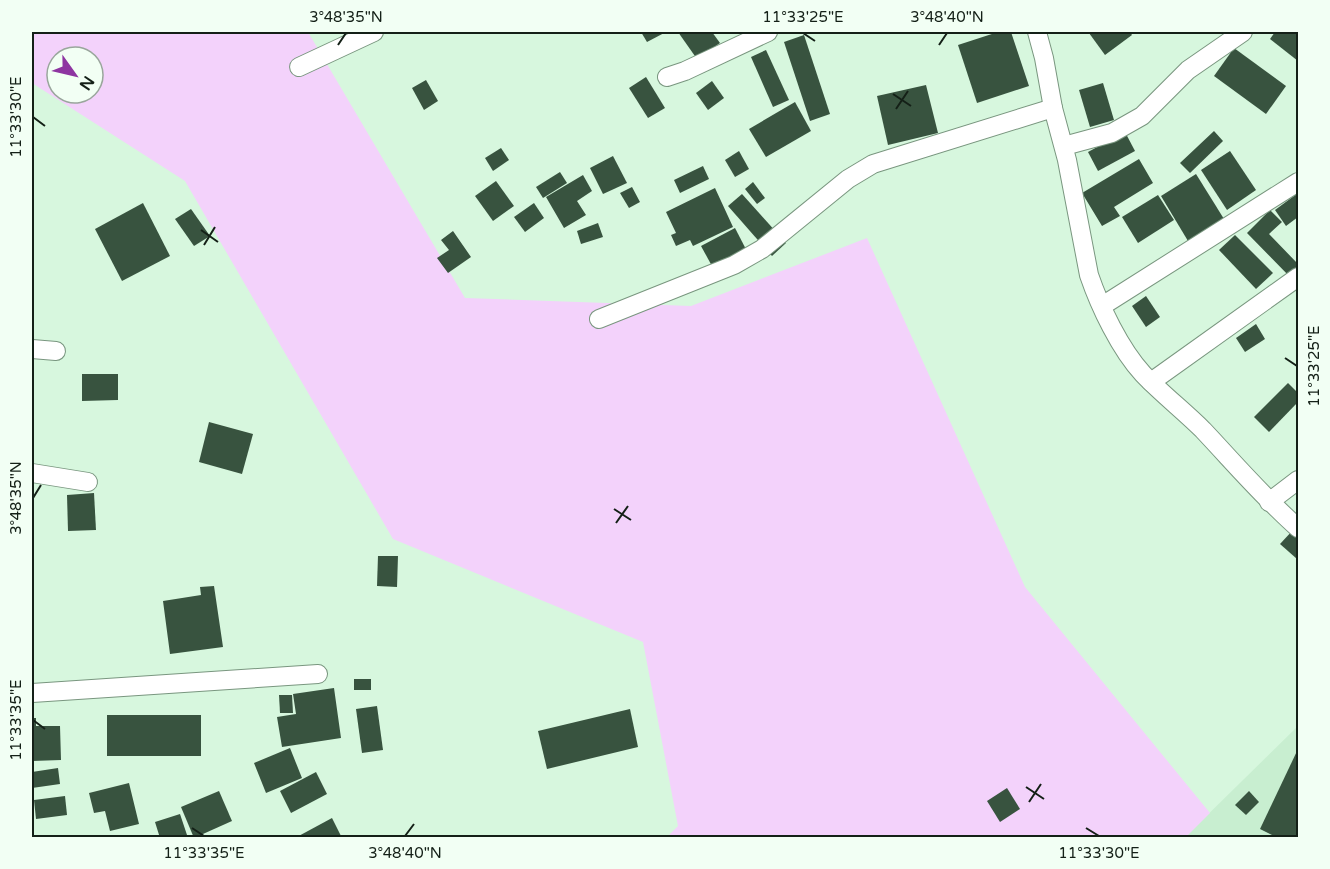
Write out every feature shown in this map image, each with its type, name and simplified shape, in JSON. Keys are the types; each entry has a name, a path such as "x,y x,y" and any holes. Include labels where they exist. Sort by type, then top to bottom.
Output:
{"street":[{"path":"299,67 374,32"},
{"path":"667,77 685,71 768,32"},
{"path":"1037,32 1053,108 1064,146 1089,274 1102,306 1132,359 1151,382 1204,431 1269,502 1299,528"},
{"path":"1064,146 1112,133 1142,116 1188,70 1243,32"},
{"path":"599,319 734,265 762,249 848,179 873,164 1053,108"},
{"path":"1102,306 1299,182"},
{"path":"1151,382 1299,277"},
{"path":"32,349 56,351"},
{"path":"32,474 88,482"},
{"path":"1269,502 1299,480"},
{"path":"32,693 318,674"}],"shaded area":[{"path":"32,32 308,32 465,298 691,306 867,238 1025,587 1210,813 1185,838 667,837 678,826 643,642 393,539 185,181 66,105 105,105 105,45 45,45 45,91 32,83"},
{"path":"1298,726 1298,837 1185,837"}],"building":[{"path":"641,32 666,32 647,42"},
{"path":"678,32 712,32 720,43 697,59"},
{"path":"998,32 1011,32 1029,86 977,103 958,45"},
{"path":"1130,32 1132,35 1105,55 1089,33"},
{"path":"1275,32 1298,32 1298,61 1270,39"},
{"path":"804,35 830,114 810,121 784,42"},
{"path":"1234,48 1286,86 1266,114 1214,76"},
{"path":"766,50 789,100 773,107 751,57"},
{"path":"646,77 665,108 648,118 629,88"},
{"path":"426,80 438,101 424,110 412,88"},
{"path":"712,81 724,98 708,110 696,93"},
{"path":"1103,83 1114,120 1090,127 1079,90"},
{"path":"926,85 938,133 888,145 877,96"},
{"path":"795,102 811,131 766,157 749,129"},
{"path":"1214,131 1223,141 1190,173 1180,163"},
{"path":"1125,132 1135,151 1098,171 1088,152"},
{"path":"501,148 509,160 493,171 485,158"},
{"path":"739,151 749,169 735,177 725,160"},
{"path":"1230,151 1256,190 1227,210 1201,170"},
{"path":"613,156 627,183 603,194 590,168"},
{"path":"1139,159 1153,183 1114,207 1120,216 1102,226 1082,193"},
{"path":"703,166 709,179 680,193 674,180"},
{"path":"560,172 567,183 543,198 536,187"},
{"path":"1196,174 1224,219 1188,241 1161,196"},
{"path":"583,175 592,191 577,201 586,215 564,228 546,197"},
{"path":"496,181 514,206 493,221 475,196"},
{"path":"753,182 765,198 757,204 745,189"},
{"path":"632,187 640,202 629,208 620,193"},
{"path":"715,188 733,227 693,246 690,240 676,246 671,235 676,233 666,212"},
{"path":"1298,193 1298,217 1286,226 1275,210"},
{"path":"742,194 786,243 772,256 728,206"},
{"path":"1158,195 1174,220 1138,243 1122,217"},
{"path":"143,203 170,256 122,281 95,229"},
{"path":"534,203 544,218 525,232 514,217"},
{"path":"191,209 210,236 194,246 175,219"},
{"path":"1270,210 1282,222 1269,234 1298,264 1298,270 1291,278 1247,233"},
{"path":"598,223 603,237 581,244 577,231"},
{"path":"735,228 751,259 718,277 701,246"},
{"path":"453,231 471,257 448,273 437,258 449,250 441,240"},
{"path":"1235,235 1273,273 1256,289 1219,250"},
{"path":"1146,296 1160,317 1146,327 1132,306"},
{"path":"1256,324 1265,339 1245,352 1236,338"},
{"path":"82,374 118,374 118,400 82,401"},
{"path":"1288,383 1298,393 1298,402 1269,432 1254,417"},
{"path":"209,422 253,434 242,474 199,462"},
{"path":"94,493 96,530 68,531 67,495"},
{"path":"1293,530 1298,536 1297,559 1280,544"},
{"path":"378,556 398,556 397,587 377,586"},
{"path":"214,586 223,647 170,654 163,601 201,595 200,587"},
{"path":"354,679 371,679 371,690 354,690"},
{"path":"334,688 341,738 282,747 277,717 296,714 293,694"},
{"path":"279,695 292,695 293,713 280,713"},
{"path":"377,706 383,750 362,753 356,709"},
{"path":"630,709 638,747 547,769 538,731"},
{"path":"107,715 201,715 201,756 107,756"},
{"path":"32,718 36,718 36,726 60,726 61,760 32,761"},
{"path":"290,748 302,778 266,793 254,763"},
{"path":"1298,749 1298,838 1278,838 1260,829"},
{"path":"58,768 60,784 32,788 32,772"},
{"path":"316,772 327,794 291,813 280,791"},
{"path":"129,783 139,824 110,831 105,811 94,813 89,793"},
{"path":"1007,788 1020,809 1000,822 987,801"},
{"path":"219,791 232,821 194,838 181,807"},
{"path":"1249,791 1259,802 1246,815 1235,805"},
{"path":"65,796 67,815 36,819 34,800"},
{"path":"180,814 188,838 160,838 155,822"},
{"path":"332,818 342,838 295,838"}]}
